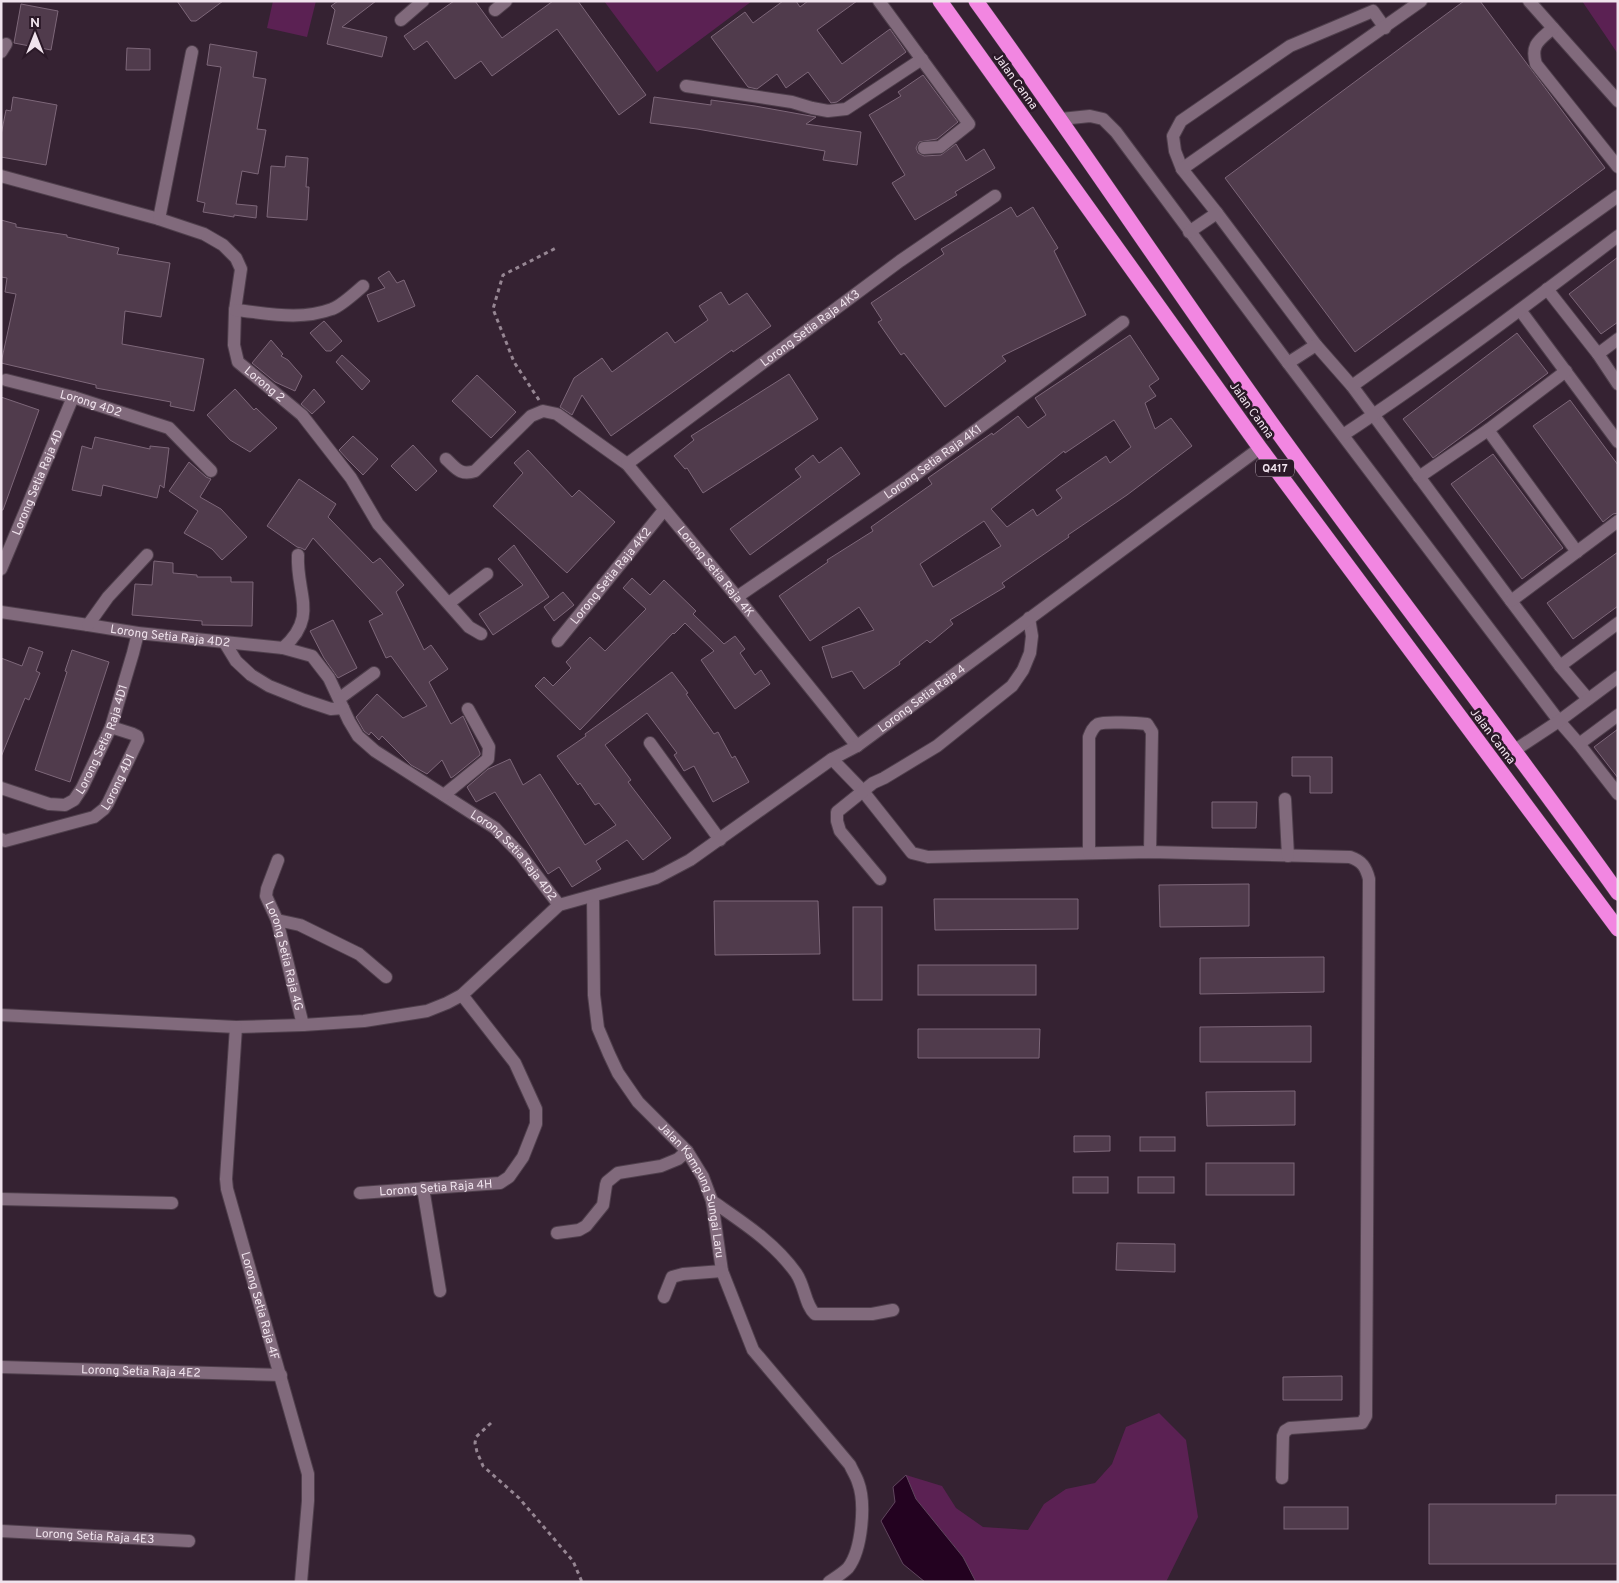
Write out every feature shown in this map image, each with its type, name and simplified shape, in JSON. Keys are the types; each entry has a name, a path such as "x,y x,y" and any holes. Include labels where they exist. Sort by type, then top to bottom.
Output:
{"highway":[{"name":"Jalan Canna","path":"940,1 1260,448 1618,929"},
{"name":"Jalan Canna","path":"976,1 1061,119 1277,431 1616,887"}],"street":[{"path":"401,20 423,1"},
{"path":"494,10 506,1"},
{"path":"879,1 969,124 940,147 924,148"},
{"path":"1182,169 1421,1"},
{"path":"1529,1 1618,101"},
{"path":"1385,28 1373,11 1290,46 1181,121 1173,136 1175,150 1182,169 1316,345 1352,386 1560,666 1588,699"},
{"path":"1553,28 1536,42 1533,56 1536,64 1618,168"},
{"path":"159,219 192,52"},
{"path":"686,86 792,102 820,109 846,109 922,59"},
{"path":"1061,119 1090,116 1103,119 1116,132 1189,232 1559,721 1618,794"},
{"name":"Lorong 2","path":"1,176 159,219 204,234 223,245 236,258 242,269 235,310 234,345 238,362 302,416 351,478 378,524 469,627 481,634"},
{"name":"Lorong Setia Raja 4K3","path":"627,464 900,261 995,196"},
{"path":"1352,386 1618,196"},
{"path":"1189,232 1217,213"},
{"path":"1343,435 1374,415 1520,310 1618,236"},
{"path":"235,310 289,316 310,314 333,309 363,286"},
{"path":"1547,289 1598,354 1618,384"},
{"path":"1520,310 1618,442"},
{"name":"Lorong Setia Raja 4K1","path":"737,597 904,482 1123,322"},
{"path":"1598,354 1618,339"},
{"path":"1288,363 1316,345"},
{"path":"1419,477 1488,430 1566,371"},
{"name":"Lorong 4D2","path":"6,380 72,397 169,428 211,471"},
{"name":"Lorong Setia Raja 4D","path":"1,569 72,397"},
{"path":"446,459 460,471 468,473 475,471 531,416 543,411 557,414"},
{"name":"Lorong Setia Raja 4K","path":"557,414 627,464 857,746"},
{"path":"1488,430 1577,552"},
{"name":"Lorong Setia Raja 4","path":"559,905 656,878 690,860 832,760 857,746 1260,448"},
{"name":"Lorong Setia Raja 4K2","path":"558,641 664,510"},
{"path":"1511,601 1618,521"},
{"path":"88,625 108,597 147,555"},
{"path":"282,648 293,639 300,627 304,606 302,584 297,569 298,555"},
{"path":"448,603 487,574"},
{"name":"Lorong Setia Raja 4D2","path":"1,612 138,634 282,648 312,656 329,678 358,736 375,751 494,828 521,854 559,905 462,995 427,1011 364,1020 303,1025 236,1027 1,1015"},
{"path":"880,880 840,831 836,820 837,812 862,790 938,746 1012,686 1023,670 1030,653 1032,636 1030,618"},
{"path":"1560,666 1618,623"},
{"name":"Lorong Setia Raja 4D1","path":"1,788 49,804 66,806 74,800 82,788 111,727 138,634"},
{"path":"225,643 236,661 251,675 269,686 331,709 341,703 374,673"},
{"path":"1515,750 1588,699 1616,682"},
{"path":"444,794 488,760 489,747 468,709"},
{"path":"1579,744 1618,715"},
{"path":"1089,853 1089,737 1092,729 1099,724 1127,723 1147,724 1152,732 1150,852"},
{"name":"Lorong 4D1","path":"1,839 5,840 94,817 104,809 138,740 134,734 111,727"},
{"path":"650,743 720,840"},
{"path":"832,760 862,790 912,853 928,857 1150,852 1350,857 1358,860 1366,868 1369,880 1366,1416 1362,1423 1290,1428 1285,1430 1283,1436 1282,1478"},
{"path":"1285,799 1288,856"},
{"name":"Lorong Setia Raja 4G","path":"278,860 266,889 266,896 277,920 303,1025"},
{"name":"Jalan Kampung Sungai Laru","path":"593,896 594,995 598,1028 618,1073 638,1102 687,1152 703,1177 712,1201 722,1271 753,1350 850,1464 858,1482 861,1496 862,1520 855,1552 848,1568 829,1582"},
{"path":"277,920 300,926 359,954 386,977"},
{"name":"Lorong Setia Raja 4H","path":"360,1193 500,1183 509,1177 523,1157 536,1124 536,1109 515,1063 462,995"},
{"name":"Lorong Setia Raja 4F","path":"236,1027 226,1179 227,1189 308,1474 308,1501 300,1582"},
{"path":"556,1233 579,1230 586,1226 603,1205 606,1185 618,1173 661,1166 678,1159 687,1152"},
{"path":"423,1188 440,1291"},
{"path":"1,1199 172,1204"},
{"path":"712,1201 753,1229 786,1261 797,1274 810,1309 815,1314 872,1314 893,1310"},
{"path":"664,1297 672,1277 683,1274 722,1271"},
{"name":"Lorong Setia Raja 4E2","path":"1,1367 281,1375"},
{"name":"Lorong Setia Raja 4E3","path":"1,1531 189,1541"}],"path":[{"path":"557,414 540,402 514,362 493,309 503,275 558,247"},
{"path":"491,1423 476,1437 475,1444 482,1466 519,1498 573,1561 582,1582"}],"shaded area":[{"path":"273,1 316,1 307,37 267,28"},
{"path":"604,1 752,1 657,72"},
{"path":"1582,1 1618,1 1618,54"},
{"path":"1159,1413 1186,1440 1198,1517 1166,1582 976,1582 963,1557 916,1499 906,1475 942,1486 956,1508 983,1527 1028,1530 1044,1504 1066,1489 1095,1483 1112,1464 1126,1427"},
{"path":"906,1475 916,1499 963,1557 976,1582 925,1582 903,1564 881,1521 895,1502 893,1487"}],"building":[{"path":"177,1 223,1 196,21 191,21"},
{"path":"338,1 376,1 342,27 387,37 382,57 327,44 335,10 331,6"},
{"path":"454,1 475,1 502,38 553,1 578,1 646,95 619,115 557,29 492,76 481,61 455,79 427,41 414,50 404,36"},
{"path":"783,1 796,1 800,7 808,1 857,1 817,30 842,64 890,29 906,52 837,102 831,103 808,72 786,88 777,74 757,89 748,87 711,37 745,12 753,23"},
{"path":"1464,1 1480,1 1605,168 1355,352 1225,178"},
{"path":"21,4 58,11 51,50 14,43"},
{"path":"210,44 257,52 253,77 266,79 257,129 266,130 258,174 242,171 236,204 257,206 256,218 203,212 205,203 197,201 221,67 207,65"},
{"path":"127,48 150,49 150,70 126,70"},
{"path":"923,75 958,122 937,139 919,142 916,148 918,153 924,156 941,155 956,144 966,161 984,149 995,168 955,192 957,195 915,220 892,183 905,175 869,115 901,96 898,92"},
{"path":"13,97 57,105 46,165 1,157 1,135 6,110 11,111"},
{"path":"654,97 711,105 711,100 755,106 816,117 806,124 861,132 857,165 823,160 825,151 697,129 650,123"},
{"path":"286,156 308,158 306,187 309,187 307,220 267,217 271,166 285,167"},
{"path":"1011,207 1017,217 1033,207 1058,248 1054,251 1086,315 1002,356 1006,361 945,407 904,353 901,355 878,322 882,320 871,303 944,254 941,249"},
{"path":"1,220 16,224 16,227 67,235 67,237 119,248 117,254 170,263 161,317 125,311 122,344 204,359 194,411 170,406 171,402 96,388 96,385 1,363 16,294 5,292 7,278 1,277"},
{"path":"1618,257 1618,322 1601,334 1569,294"},
{"path":"389,271 397,283 404,280 415,306 378,322 367,295 385,288 378,278"},
{"path":"721,292 729,305 747,293 771,326 733,352 732,350 611,436 582,395 572,415 560,407 574,378 602,358 612,372 667,332 675,343 708,320 699,306"},
{"path":"324,321 342,341 331,351 326,351 310,333"},
{"path":"1517,333 1548,373 1433,458 1403,419"},
{"path":"1130,335 1159,379 1149,386 1156,396 1145,403 1155,429 1171,418 1192,446 1127,495 1068,535 1069,537 1002,583 1005,587 950,620 953,624 930,643 927,640 899,662 900,664 864,689 852,671 832,678 822,647 874,630 859,607 810,641 779,596 828,562 827,560 873,531 871,527 932,484 928,478 992,433 993,435 1018,416 1028,428 1046,415 1035,398","holes":["1114,420 1131,447 1110,463 1106,456 1056,490 1062,498 1037,516 1033,509 1007,527 991,509 1064,451 1065,453","984,521 1001,546 933,587 920,564"]},
{"path":"271,340 283,354 281,356 288,360 302,376 295,391 275,382 252,363"},
{"path":"342,355 370,381 362,390 336,362"},
{"path":"789,374 818,419 703,493 687,468 685,469 674,456 694,440 691,436"},
{"path":"477,375 516,412 491,438 452,401"},
{"path":"235,389 254,410 256,408 277,428 250,452 230,440 207,415"},
{"path":"314,389 325,402 312,414 301,404"},
{"path":"1,397 39,410 3,510 1,510"},
{"path":"1570,400 1618,465 1618,513 1613,514 1603,522 1533,426"},
{"path":"353,436 378,459 363,475 339,450"},
{"path":"95,437 150,449 150,446 169,448 164,488 160,485 157,498 103,485 101,496 72,490 82,446 92,449"},
{"path":"413,445 437,471 416,491 391,466"},
{"path":"841,447 860,474 750,555 730,529 801,477 795,469 813,455 819,463"},
{"path":"528,450 572,497 579,490 615,522 567,573 493,506 523,473 514,463"},
{"path":"1493,454 1563,548 1522,579 1451,484"},
{"path":"189,462 211,479 200,497 221,509 247,537 222,560 212,549 184,533 198,511 169,491"},
{"path":"299,479 336,504 328,517 373,563 380,558 404,585 396,592 424,650 431,645 448,669 429,682 451,724 463,716 480,753 480,755 451,778 442,760 427,774 411,765 382,736 379,740 371,732 369,735 364,731 356,717 377,694 403,718 427,706 391,656 386,658 369,621 383,614 313,538 305,550 297,547 267,526"},
{"path":"514,545 549,597 493,635 479,614 523,585 498,559"},
{"path":"1618,552 1618,606 1573,639 1547,603"},
{"path":"154,561 173,563 173,573 197,575 197,577 231,577 231,582 253,582 252,626 202,625 202,621 132,615 135,584 152,585"},
{"path":"632,578 650,595 664,580 696,611 693,614 724,644 735,636 745,649 740,653 755,675 761,670 770,684 735,709 701,660 714,651 685,623 673,633 580,730 535,686 544,677 553,686 571,668 566,662 590,637 605,651 646,609 623,588"},
{"path":"563,592 574,605 554,621 544,607"},
{"path":"333,620 357,668 338,678 324,658 310,631"},
{"path":"29,647 43,652 36,671 40,673 29,700 25,698 1,757 1,658 22,666"},
{"path":"72,650 109,662 70,782 35,770 67,672 65,671"},
{"path":"672,672 714,734 718,732 732,758 735,756 749,782 713,802 694,766 684,771 674,755 677,753 647,713 605,745 631,780 628,782 671,838 643,860 627,840 596,861 601,869 572,887 559,867 548,874 495,792 476,802 467,787 488,769 510,759 523,785 540,774 585,845 616,825 599,803 595,805 580,783 578,785 557,756"},
{"path":"1618,729 1618,778 1594,747"},
{"path":"1292,757 1332,757 1332,793 1310,793 1310,776 1292,776"},
{"path":"1212,802 1257,802 1256,828 1212,828"},
{"path":"1249,884 1249,926 1160,927 1159,885"},
{"path":"934,899 1078,899 1078,929 935,930"},
{"path":"714,901 818,901 820,954 715,955"},
{"path":"853,907 882,907 882,1000 853,1000"},
{"path":"1324,957 1324,992 1200,994 1200,958"},
{"path":"918,965 1036,965 1036,995 918,995"},
{"path":"1311,1026 1311,1062 1200,1062 1200,1027"},
{"path":"918,1029 1040,1029 1039,1058 918,1058"},
{"path":"1295,1091 1295,1125 1207,1126 1206,1092"},
{"path":"1074,1136 1110,1136 1110,1151 1074,1152"},
{"path":"1140,1137 1175,1137 1175,1151 1140,1151"},
{"path":"1206,1163 1294,1163 1294,1195 1206,1195"},
{"path":"1073,1177 1108,1177 1108,1193 1073,1193"},
{"path":"1138,1177 1174,1177 1174,1193 1138,1193"},
{"path":"1117,1243 1175,1244 1175,1272 1116,1270"},
{"path":"1342,1376 1342,1400 1283,1400 1283,1377"},
{"path":"1556,1495 1618,1495 1618,1564 1429,1564 1429,1504 1556,1504"},
{"path":"1284,1507 1348,1507 1348,1529 1284,1529"}]}
